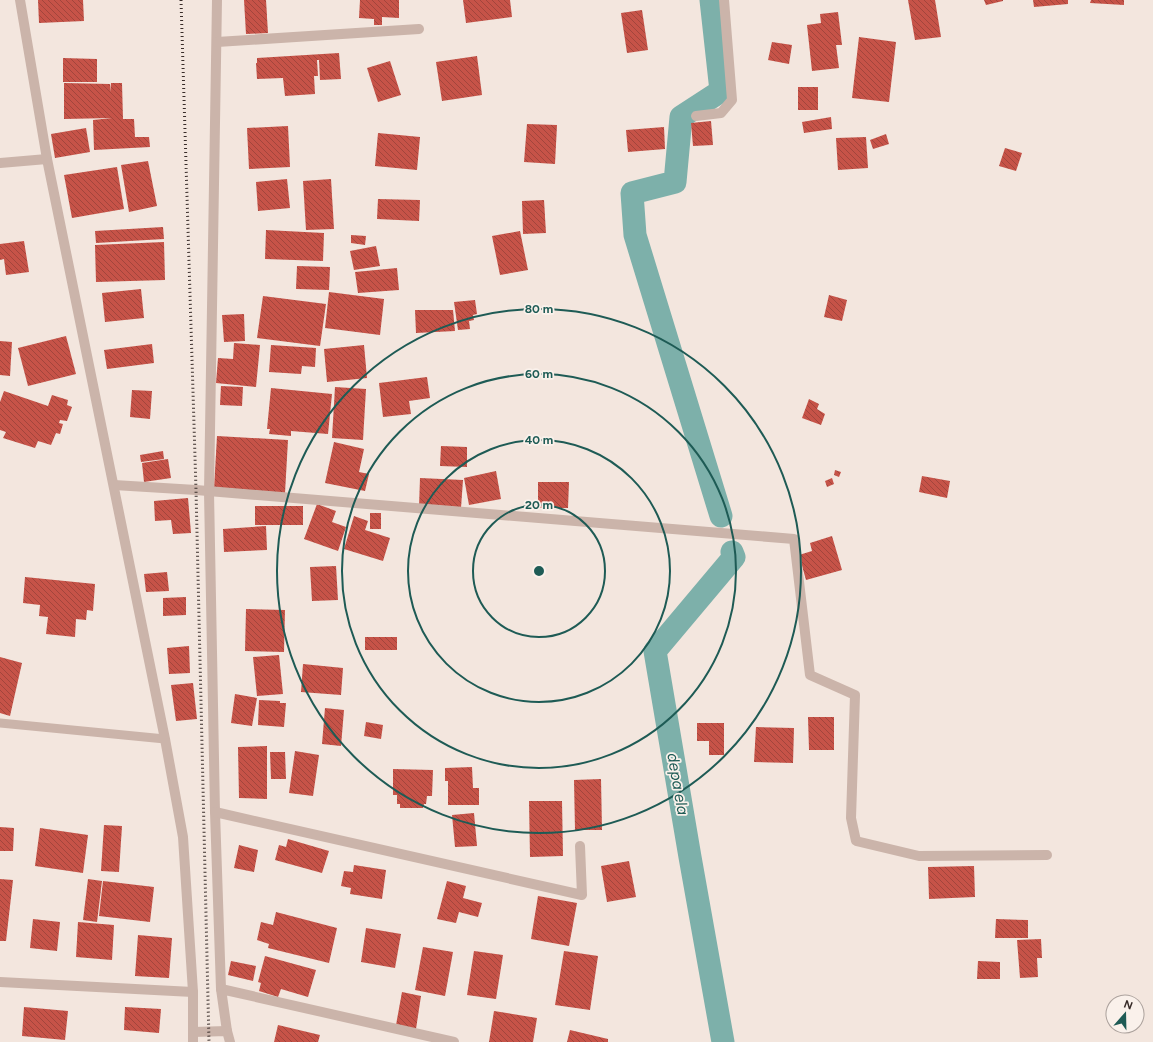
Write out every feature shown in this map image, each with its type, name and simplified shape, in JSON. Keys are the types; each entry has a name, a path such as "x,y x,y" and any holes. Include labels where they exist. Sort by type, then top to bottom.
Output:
{"street":[{"path":"20,0 47,159 165,739 183,837 193,992 193,1037 227,1031"},
{"path":"217,0 209,492 215,812 222,989 227,1031 230,1042"},
{"path":"696,116 721,113 732,100 724,0"},
{"path":"217,42 419,29"},
{"path":"0,163 47,159"},
{"path":"114,485 794,540 810,675 855,695 851,818 856,841 919,856 1047,855"},
{"path":"215,812 582,895 580,846"},
{"path":"0,982 193,992"},
{"path":"222,989 454,1042"}],"lane":[{"path":"0,723 165,739"}],"building":[{"path":"38,0 83,0 84,21 39,23"},
{"path":"244,0 266,0 268,33 246,34"},
{"path":"360,0 399,0 399,18 382,17 382,25 374,25 374,19 359,18"},
{"path":"463,0 510,0 512,17 466,23"},
{"path":"908,0 935,0 941,37 915,40"},
{"path":"984,0 1003,0 1003,1 986,5"},
{"path":"1033,0 1068,0 1068,4 1034,7"},
{"path":"1091,0 1124,0 1124,5 1090,3"},
{"path":"642,10 648,50 627,53 621,13"},
{"path":"838,12 842,45 836,45 839,68 812,71 807,25 821,23 820,14"},
{"path":"859,37 896,42 889,102 852,98"},
{"path":"772,42 792,45 789,64 768,60"},
{"path":"339,53 341,79 320,80 319,60 317,60 318,76 314,76 315,94 285,96 283,78 257,79 257,58"},
{"path":"477,56 482,95 442,101 436,62"},
{"path":"63,58 97,59 97,82 63,82"},
{"path":"390,61 401,95 378,102 367,68"},
{"path":"64,83 110,84 110,92 111,83 122,83 123,119 134,119 135,137 149,137 150,147 94,150 93,120 112,118 64,119"},
{"path":"798,87 818,87 818,110 798,110"},
{"path":"831,117 832,129 804,133 802,122"},
{"path":"711,121 713,145 693,146 691,123"},
{"path":"527,124 557,125 555,164 524,162"},
{"path":"288,126 290,167 249,169 247,128"},
{"path":"664,127 665,149 628,152 626,130"},
{"path":"86,128 90,152 55,158 51,134"},
{"path":"378,133 420,137 417,170 375,166"},
{"path":"886,134 889,144 873,149 870,140"},
{"path":"866,137 868,168 838,170 836,138"},
{"path":"1005,148 1022,153 1016,171 999,166"},
{"path":"148,161 157,206 129,212 121,165"},
{"path":"117,167 124,209 72,218 64,175"},
{"path":"287,179 290,208 258,211 256,182"},
{"path":"331,179 334,229 306,230 303,181"},
{"path":"378,199 420,200 419,221 377,219"},
{"path":"544,200 546,233 523,234 522,201"},
{"path":"163,227 164,239 96,243 95,231"},
{"path":"266,230 324,233 323,261 265,259"},
{"path":"520,231 528,270 500,275 492,236"},
{"path":"351,235 366,236 365,245 351,243"},
{"path":"24,241 29,272 6,275 4,259 0,260 0,244"},
{"path":"164,242 165,280 96,282 95,245"},
{"path":"376,246 380,266 354,270 350,251"},
{"path":"297,266 330,267 329,290 296,289"},
{"path":"397,268 399,290 358,293 355,272"},
{"path":"141,289 144,318 105,322 102,293"},
{"path":"329,292 384,299 380,335 325,328"},
{"path":"829,295 847,300 842,321 824,317"},
{"path":"263,296 326,304 320,346 257,338"},
{"path":"475,300 477,314 473,315 474,320 469,321 470,329 458,330 454,302"},
{"path":"415,310 453,310 455,331 416,333"},
{"path":"244,314 245,341 224,342 222,315"},
{"path":"66,336 76,374 28,386 18,348"},
{"path":"0,341 12,342 10,376 0,375"},
{"path":"234,343 260,345 256,387 216,383 218,358 233,359"},
{"path":"152,344 154,363 107,369 104,350"},
{"path":"271,345 316,348 315,367 302,366 301,374 269,372"},
{"path":"364,345 367,378 327,382 324,349"},
{"path":"427,377 430,398 409,401 411,414 383,417 379,383"},
{"path":"221,386 243,387 242,406 220,405"},
{"path":"335,387 366,389 363,440 332,438"},
{"path":"271,388 332,394 328,434 291,431 291,436 269,434 270,429 267,429"},
{"path":"132,390 152,391 150,419 130,417"},
{"path":"4,391 48,406 52,395 68,400 67,405 72,407 67,421 60,420 59,423 63,424 60,434 56,433 51,445 38,441 35,448 3,438 6,432 0,430 0,402"},
{"path":"809,399 819,404 817,409 825,414 821,425 802,418"},
{"path":"217,436 288,440 285,493 214,489"},
{"path":"334,442 364,449 359,472 369,474 365,491 325,483"},
{"path":"441,446 467,447 467,467 440,466"},
{"path":"163,451 164,459 141,462 140,455"},
{"path":"168,459 171,478 144,482 142,463"},
{"path":"835,470 841,472 839,477 834,475"},
{"path":"496,471 501,499 469,505 464,478"},
{"path":"922,476 950,481 947,498 919,492"},
{"path":"420,478 463,480 461,508 419,507"},
{"path":"832,478 834,484 827,487 825,481"},
{"path":"538,482 569,482 568,508 538,508"},
{"path":"188,498 191,533 173,534 171,520 155,521 154,501"},
{"path":"317,504 336,511 332,522 346,527 338,551 304,539"},
{"path":"255,506 303,506 303,525 255,525"},
{"path":"370,513 381,513 381,529 370,529"},
{"path":"354,516 368,521 365,530 390,538 383,561 344,549"},
{"path":"266,526 267,550 224,552 223,529"},
{"path":"832,536 842,570 806,580 799,555 812,551 810,543"},
{"path":"336,566 338,600 312,601 310,567"},
{"path":"167,572 169,591 146,592 144,574"},
{"path":"25,577 95,584 93,611 87,610 86,620 76,619 75,637 46,634 48,617 39,616 40,605 23,603"},
{"path":"186,597 186,615 163,616 163,598"},
{"path":"246,609 285,610 284,652 245,651"},
{"path":"365,637 397,637 397,650 365,650"},
{"path":"189,646 190,673 169,674 167,648"},
{"path":"279,655 283,694 257,696 253,657"},
{"path":"0,657 22,663 10,716 0,713"},
{"path":"303,664 343,668 341,695 301,692"},
{"path":"193,683 197,719 176,721 171,685"},
{"path":"235,694 257,698 252,726 231,723"},
{"path":"259,700 280,701 280,703 286,703 284,727 258,725"},
{"path":"325,708 344,710 341,746 322,744"},
{"path":"808,717 834,717 834,750 809,750"},
{"path":"366,722 383,725 381,739 364,736"},
{"path":"697,723 724,723 724,755 709,755 709,741 697,741"},
{"path":"756,727 794,728 793,763 754,762"},
{"path":"267,746 267,799 239,798 238,747"},
{"path":"295,751 319,755 313,796 289,793"},
{"path":"270,752 285,752 286,779 271,779"},
{"path":"472,767 473,788 479,788 479,805 448,805 448,781 445,781 445,768"},
{"path":"393,769 433,770 432,796 427,796 426,804 424,804 423,808 400,808 400,804 397,804 397,795 393,795"},
{"path":"601,779 602,830 575,830 574,780"},
{"path":"529,801 562,801 563,856 530,857"},
{"path":"474,813 477,846 455,847 452,815"},
{"path":"104,825 122,826 119,872 101,871"},
{"path":"0,827 14,828 13,851 0,851"},
{"path":"40,828 88,835 83,873 35,866"},
{"path":"288,839 329,851 322,873 275,860 279,845 286,847"},
{"path":"239,845 258,850 254,872 234,868"},
{"path":"629,861 636,897 607,902 601,866"},
{"path":"354,865 386,870 382,899 350,894 351,888 341,886 344,871 353,872"},
{"path":"974,866 975,897 929,899 928,867"},
{"path":"0,879 13,880 6,941 0,941"},
{"path":"88,879 102,881 97,922 83,920"},
{"path":"103,881 154,887 150,922 99,916"},
{"path":"447,881 466,886 463,898 482,903 478,917 459,912 456,923 437,919"},
{"path":"538,896 577,903 569,946 531,939"},
{"path":"276,912 337,928 329,963 268,948 269,944 257,940 261,922 273,925"},
{"path":"33,919 60,922 57,951 30,948"},
{"path":"996,919 1028,920 1028,938 995,938"},
{"path":"78,922 114,925 112,960 76,957"},
{"path":"366,928 401,934 395,968 361,962"},
{"path":"138,935 172,938 169,978 135,976"},
{"path":"1041,939 1042,958 1037,958 1038,977 1020,978 1017,940"},
{"path":"423,947 453,952 445,996 415,990"},
{"path":"474,951 503,955 496,999 467,995"},
{"path":"564,951 598,956 590,1010 555,1005"},
{"path":"265,956 316,970 308,997 281,989 278,997 259,991 261,983 258,982"},
{"path":"231,961 256,966 253,981 228,975"},
{"path":"978,961 1000,962 1000,979 977,979"},
{"path":"402,992 421,996 416,1029 396,1025"},
{"path":"24,1007 68,1011 65,1040 22,1036"},
{"path":"125,1007 161,1009 159,1033 124,1030"},
{"path":"494,1011 537,1018 533,1042 489,1042"},
{"path":"278,1025 320,1035 318,1042 274,1042"},
{"path":"570,1030 608,1039 608,1042 567,1042"}],"waterway":[{"path":"711,0 721,91 681,117 675,182 632,193 635,235 721,516"},
{"name":"depa ela","path":"723,1042 655,651 734,557 732,552"}],"railway":[{"path":"181,0 196,490 209,1042"}]}
